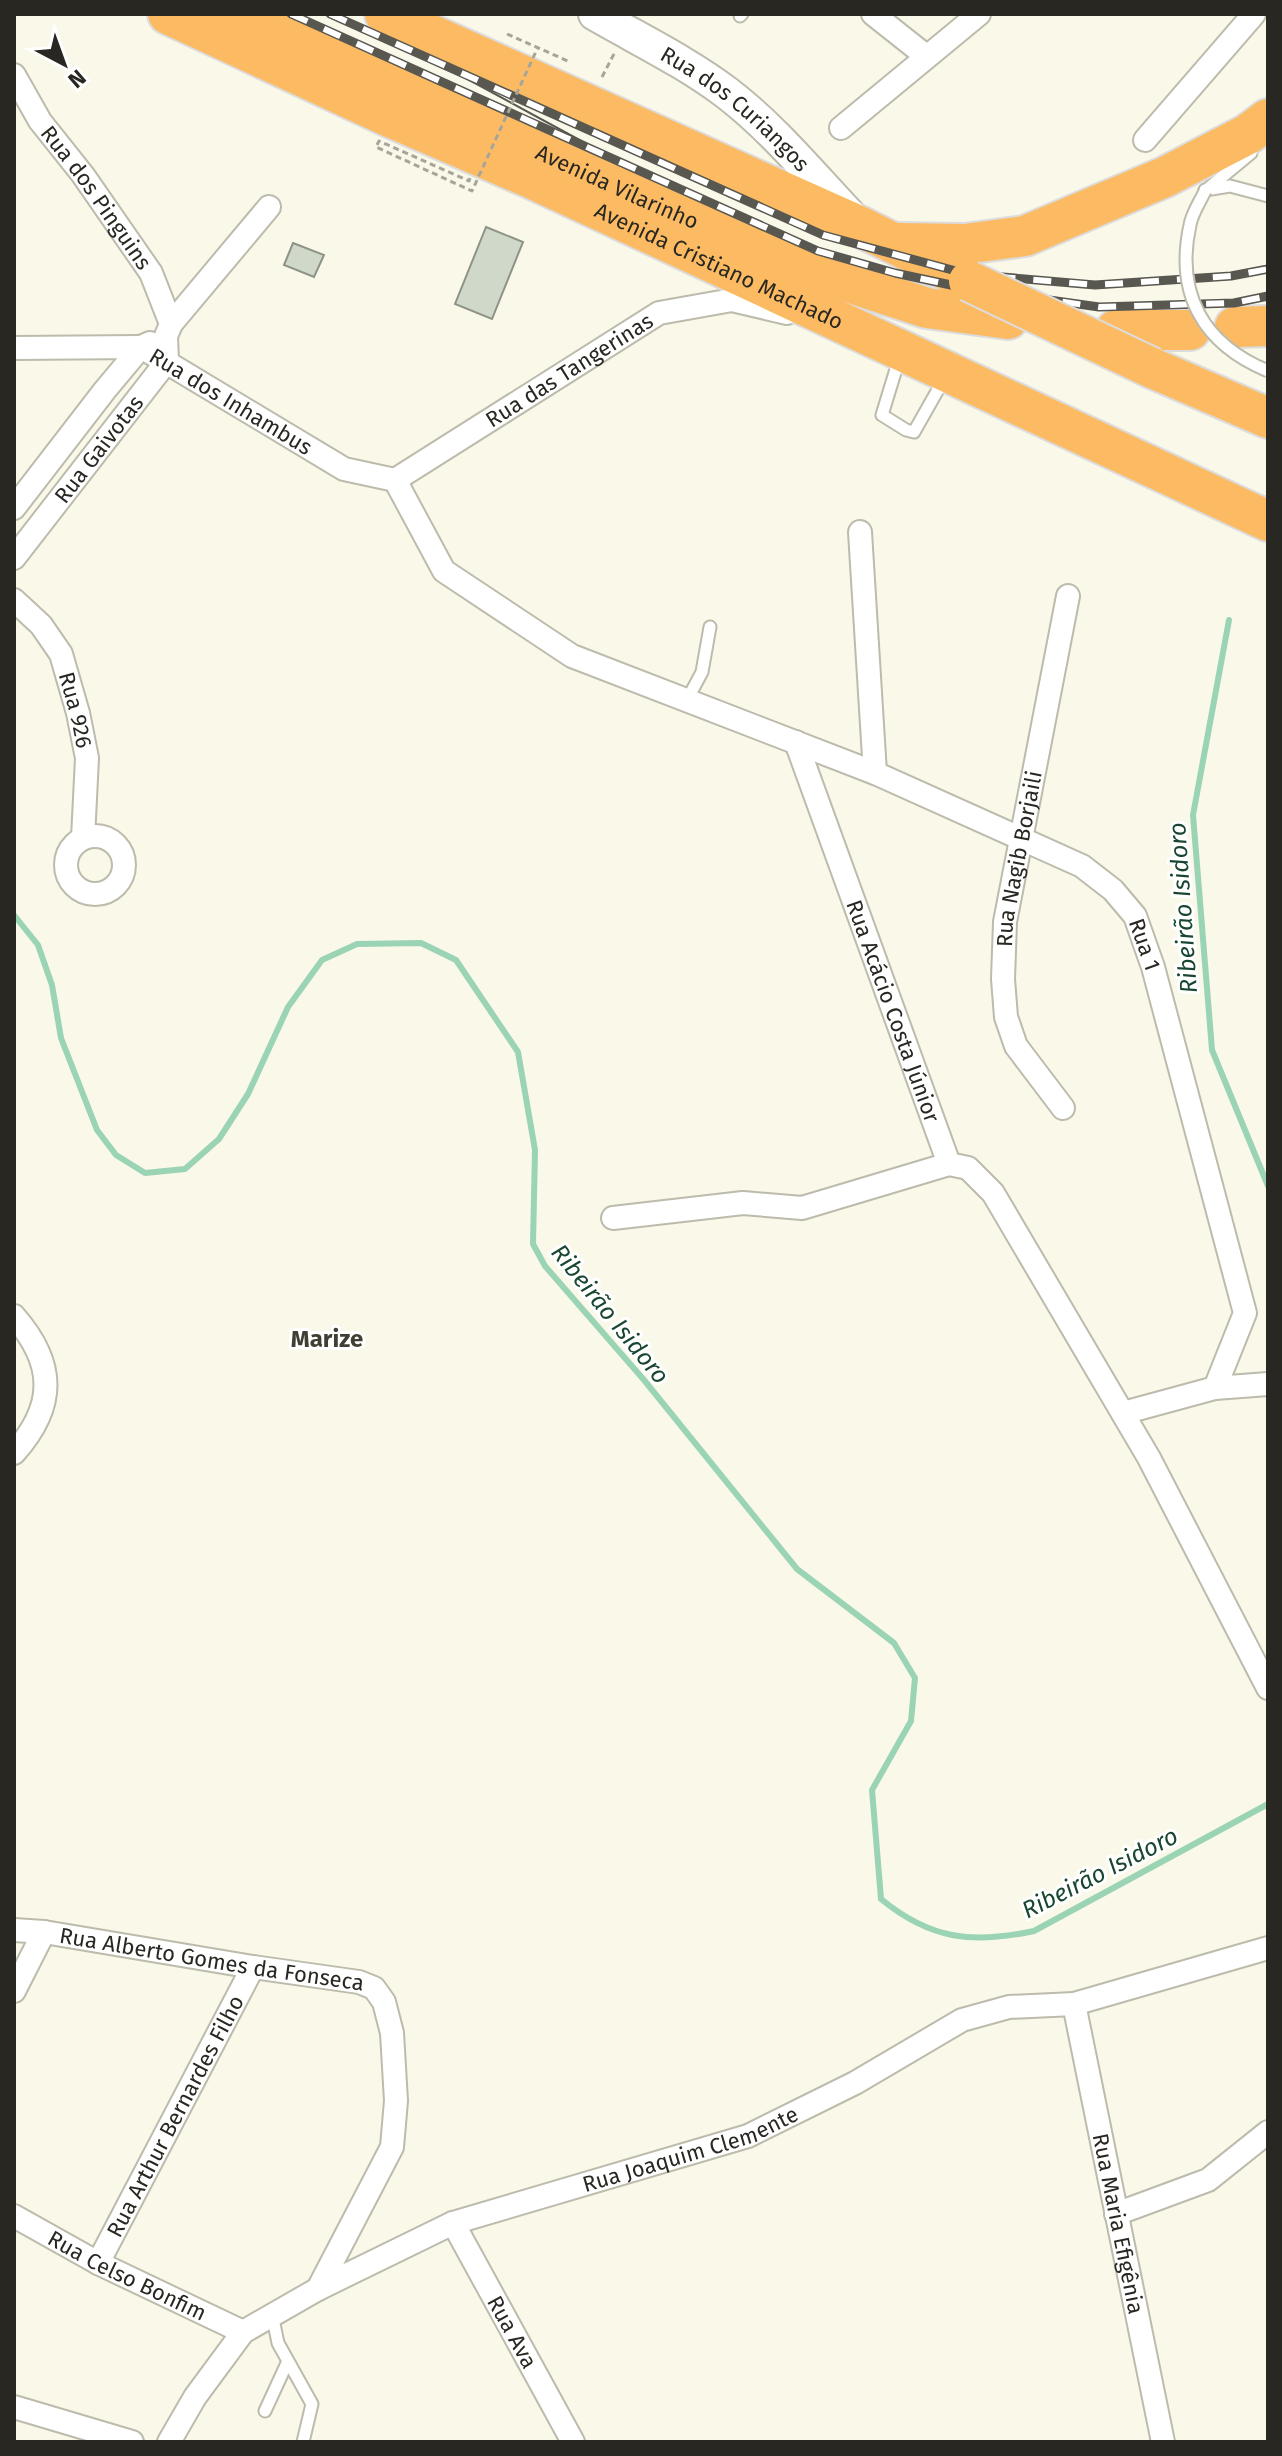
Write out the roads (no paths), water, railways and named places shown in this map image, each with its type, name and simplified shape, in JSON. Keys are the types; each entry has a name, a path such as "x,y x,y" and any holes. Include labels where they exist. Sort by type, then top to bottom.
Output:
{"highway":[{"name":"Avenida Cristiano Machado","path":"168,14 392,118 535,180 1268,521"},
{"name":"Avenida Vilarinho","path":"239,14 650,202 805,268 927,308 1008,319"},
{"path":"385,14 875,234 1152,368 1268,418"},
{"path":"875,234 965,244 1025,236 1165,177 1248,134 1262,134"},
{"path":"1116,330 1190,330"}],"street":[{"name":"Rua dos Curiangos","path":"595,14 692,68 730,95 875,234"},
{"path":"873,14 926,56"},
{"path":"841,128 979,14"},
{"path":"1145,140 1254,14"},
{"name":"Rua dos Pinguins","path":"14,75 40,121 91,186 151,273 169,330"},
{"name":"Rua Gaivotas","path":"14,508 141,347 169,330 269,207"},
{"name":"Rua das Tangerinas","path":"395,480 659,313 732,300 851,327"},
{"path":"167,361 169,330"},
{"name":"Rua dos Inhambus","path":"14,348 141,347 344,469 395,480"},
{"name":"Rua Gaivotas","path":"14,558 167,361"},
{"path":"395,480 444,571 572,656 796,742"},
{"path":"860,532 875,773"},
{"name":"Rua Nagib Borjaili","path":"1063,1108 1016,1046 1006,1017 1003,979 1005,922 1068,596"},
{"name":"Rua 926","path":"14,600 41,625 61,654 87,758 83,838"},
{"name":"Rua 1","path":"796,742 875,773 1082,866 1113,890 1135,916 1149,954 1245,1313 1215,1388"},
{"name":"Rua Acácio Costa Júnior","path":"796,742 949,1164"},
{"path":"613,1218 743,1203 802,1208 949,1164 968,1168 993,1193 1123,1413 1268,1688"},
{"path":"14,1316 37,1348 45,1378 45,1403 33,1431 14,1453"},
{"path":"1123,1413 1215,1388 1268,1384"},
{"name":"Rua Alberto Gomes da Fonseca","path":"14,1930 44,1932 359,1982 374,1988 384,2002 392,2033 396,2101 392,2147 318,2289"},
{"path":"14,1991 44,1932"},
{"name":"Rua Joaquim Clemente","path":"169,2442 195,2397 243,2332 318,2289 453,2223 748,2136 855,2083 962,2020 1009,2007 1074,2004 1268,1948"},
{"name":"Rua Arthur Bernardes Filho","path":"98,2263 253,1967"},
{"name":"Rua Maria Efigênia","path":"1074,2004 1163,2442"},
{"path":"1116,2214 1208,2180 1268,2133"},
{"name":"Rua Celso Bonfim","path":"14,2216 98,2263 243,2332"},
{"name":"Rua Ava","path":"453,2223 570,2441"},
{"path":"14,2407 132,2442"}],"lane":[{"path":"1262,134 1205,191 1190,223 1186,258 1187,286 1197,314 1229,348 1251,364 1268,371"},
{"path":"1205,191 1230,186 1268,196"},
{"path":"902,352 882,415 906,430 914,432 947,373"},
{"path":"687,700 702,672 710,627"},
{"path":"272,2313 278,2343 312,2404 303,2442"},
{"path":"265,2411 288,2361"}],"waterway":[{"name":"Ribeirão Isidoro","path":"1229,620 1193,815 1212,1050 1268,1186"},
{"name":"Ribeirão Isidoro","path":"14,915 38,945 52,985 61,1038 97,1130 116,1155 145,1173 185,1169 219,1139 248,1094 288,1007 322,960 357,944 421,943 456,960 518,1052 535,1150 533,1244 545,1266 644,1380 797,1569 894,1643 915,1678 911,1721 872,1790 881,1899 899,1913 935,1931 953,1935 991,1937 1034,1931 1268,1804"}],"tram line":[{"path":"436,62 598,150"}],"railway":[{"path":"291,14 818,251 895,273 965,288 1099,307 1234,303 1268,296"},
{"path":"330,14 823,235 967,274 1095,285 1231,276 1268,269"}],"district":[{"name":"Marize","path":"327,1339"}]}
